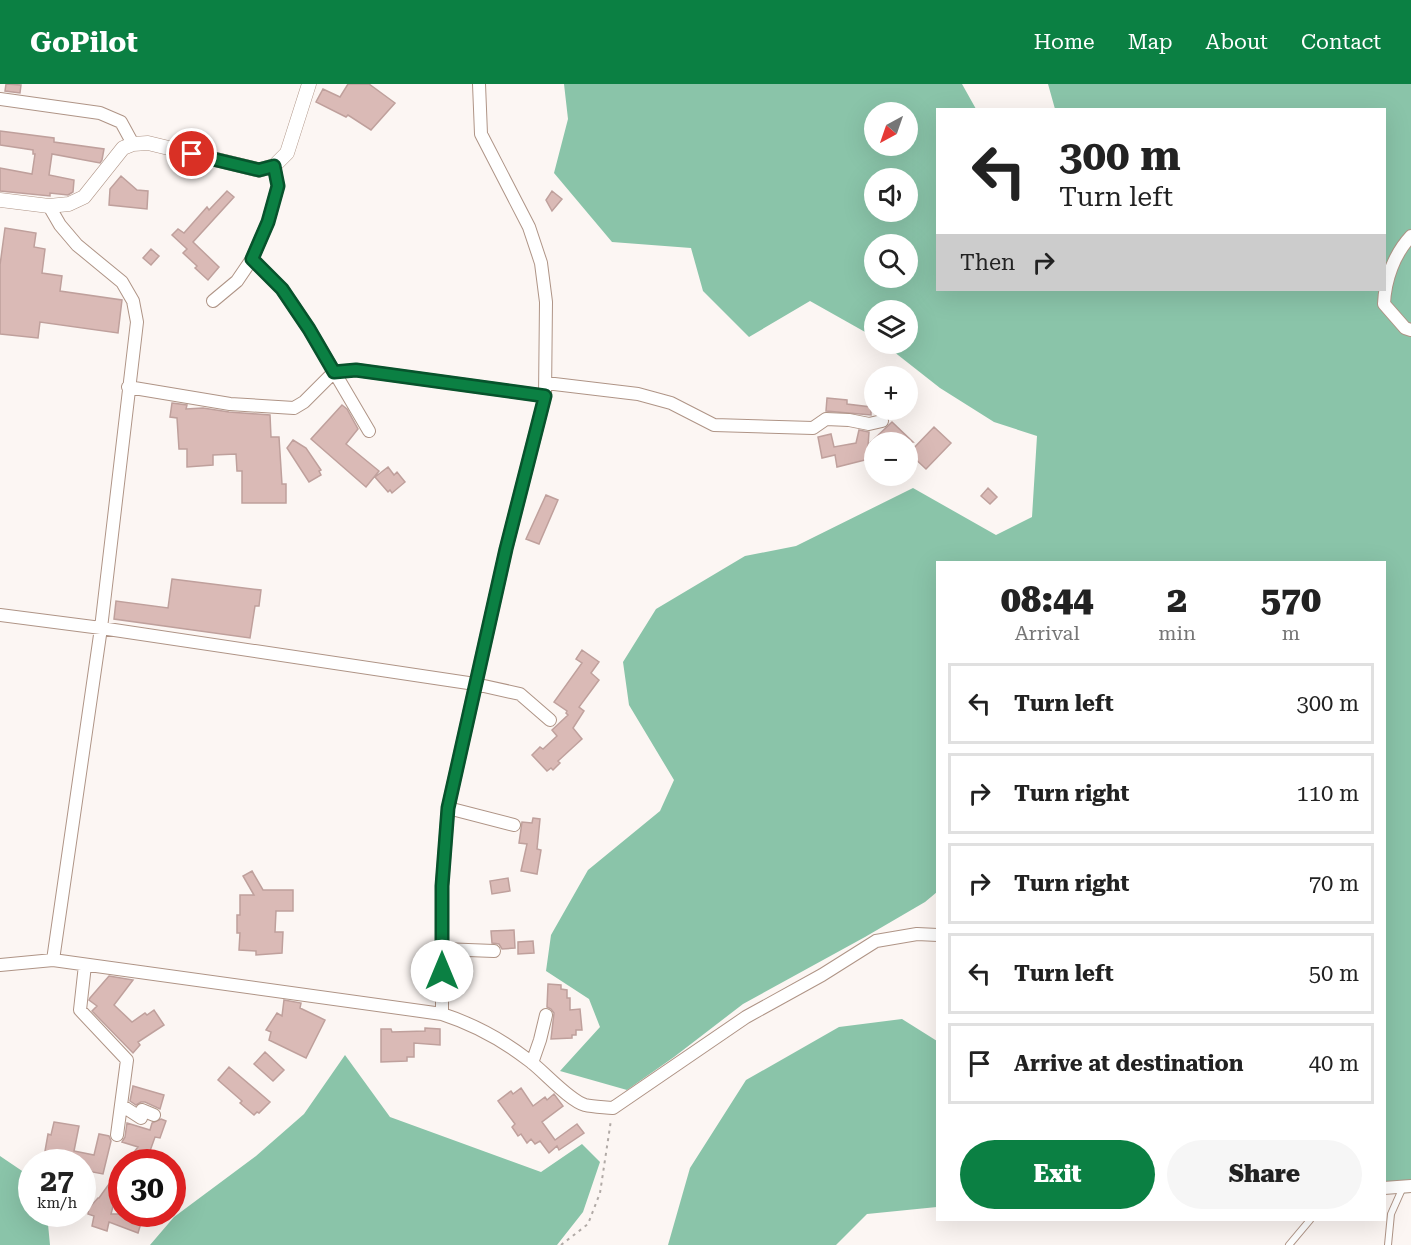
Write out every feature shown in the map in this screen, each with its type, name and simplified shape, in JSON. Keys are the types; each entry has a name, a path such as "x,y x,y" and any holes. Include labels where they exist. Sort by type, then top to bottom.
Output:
{"street":[{"path":"0,200 49,206 69,204 84,197 123,148 133,144 148,143 259,170 274,166 287,153 309,84"},
{"path":"441,1014 442,886 448,808 506,549 545,396 546,383 546,302 541,263 529,227 481,134 479,84"},
{"path":"0,99 100,113 121,122 133,144"},
{"path":"213,301 237,281 252,259 268,222 278,186 274,166"},
{"path":"49,206 60,225 77,245 122,282 133,301 137,322 101,628 53,960"},
{"path":"1386,284 1401,246 1411,236"},
{"path":"252,259 282,289 309,329 369,432"},
{"path":"1385,291 1384,304 1405,328 1411,330"},
{"path":"128,387 230,404 294,408 304,402 334,372 356,370 545,396"},
{"path":"546,383 638,394 671,403 714,425 813,428 826,419 870,424 882,421"},
{"path":"0,615 475,684 520,694 550,720"},
{"path":"448,808 514,825"},
{"path":"0,965 53,960 441,1014 479,1028 532,1063 583,1105 613,1108 746,1017 822,975 876,941 917,934 936,934"},
{"path":"442,949 494,951"},
{"path":"85,964 80,1010 127,1060 117,1135"},
{"path":"532,1063 546,1015"},
{"path":"122,1105 141,1118 142,1110 154,1115"},
{"path":"1386,1188 1407,1187"}],"lane":[{"path":"1388,1245 1392,1214 1407,1187"},
{"path":"1289,1245 1309,1221"}],"path":[{"path":"561,1245 588,1224 600,1193 613,1108"}],"green space":[{"path":"564,84 962,84 975,108 936,108 936,291 1386,291 1386,108 1055,108 1048,84 1411,84 1411,1193 1386,1194 1386,561 936,561 936,893 925,902 865,937 743,1004 627,1090 560,1071 600,1027 589,999 546,971 551,935 588,870 660,811 674,780 629,705 623,662 656,609 745,556 796,546 913,488 996,535 1032,517 1037,436 994,422 940,388 918,371 918,366 912,366 897,354 918,354 918,300 864,300 864,331 810,301 749,337 703,291 691,248 612,242 554,173 568,119"},
{"path":"902,1019 936,1040 936,1207 867,1214 836,1245 668,1245 690,1168 746,1080 839,1027"},
{"path":"345,1055 390,1117 541,1172 582,1144 600,1162 583,1212 557,1245 150,1245 165,1227 186,1227 186,1208 256,1156 304,1114"},
{"path":"0,1156 18,1168 18,1227 48,1227 50,1245 0,1245"}],"building":[{"path":"6,84 21,85 20,93 5,91"},
{"path":"348,84 369,84 395,103 371,130 348,115 346,117 316,102 323,89 340,97"},
{"path":"0,131 54,138 54,142 104,149 102,160 100,163 52,154 49,175 74,180 73,192 68,195 50,193 50,196 0,191 0,168 32,174 35,154 33,150 0,145"},
{"path":"121,176 137,190 148,191 147,209 109,205 110,189"},
{"path":"227,191 234,197 193,242 219,267 208,280 183,253 187,249 172,235 178,229 184,233 207,207 209,210"},
{"path":"552,191 562,199 552,211 546,200"},
{"path":"5,228 36,233 34,247 45,249 42,273 62,276 60,291 122,300 118,333 40,322 38,338 0,334 0,265"},
{"path":"151,249 159,256 151,265 143,258"},
{"path":"827,398 847,400 847,404 864,406 864,414 826,411"},
{"path":"172,403 187,405 186,409 203,408 270,415 271,437 279,437 282,484 286,484 286,503 242,503 242,471 237,471 236,454 213,455 213,465 187,467 187,449 179,449 177,418 170,417"},
{"path":"342,405 347,409 358,429 346,444 379,471 366,487 311,439"},
{"path":"892,422 902,432 882,432"},
{"path":"934,427 951,443 926,469 918,461 918,444"},
{"path":"859,430 869,432 864,432 864,460 837,467 835,455 822,458 818,437 831,434 834,447 856,443"},
{"path":"293,440 306,448 321,470 319,471 321,475 309,482 287,448"},
{"path":"388,467 394,475 397,472 405,482 392,493 390,490 388,492 375,477"},
{"path":"988,488 997,497 990,504 981,496"},
{"path":"546,495 558,500 539,544 526,539"},
{"path":"172,579 261,590 259,606 255,606 250,638 114,619 116,601 168,608"},
{"path":"582,650 599,662 591,673 599,680 579,707 584,711 573,728 582,739 558,761 560,763 553,770 551,768 547,771 532,755 540,747 543,749 557,736 552,730 568,715 567,711 554,702 582,663 576,659"},
{"path":"533,818 540,819 537,849 541,850 537,874 521,871 527,844 519,843 522,822 532,823"},
{"path":"252,871 263,890 293,890 293,911 276,911 275,932 283,932 282,953 256,955 256,951 239,950 240,933 237,933 237,915 240,915 240,895 254,895 243,876"},
{"path":"508,878 510,891 492,894 490,881"},
{"path":"514,930 515,948 502,949 499,944 492,943 491,931"},
{"path":"533,941 534,953 518,954 518,942"},
{"path":"109,976 133,980 114,1005 132,1022 154,1010 164,1025 138,1042 140,1045 133,1053 92,1011 97,1006 89,1000"},
{"path":"548,984 561,985 561,989 567,990 567,998 570,998 570,1010 580,1009 582,1030 576,1030 576,1035 572,1035 572,1038 551,1039 554,1013 547,1007"},
{"path":"284,1000 301,1003 300,1008 325,1020 306,1058 269,1040 271,1032 266,1030 277,1013 282,1016"},
{"path":"425,1028 440,1029 440,1045 414,1043 414,1057 407,1057 407,1061 381,1062 381,1029 391,1029 392,1032 425,1031"},
{"path":"265,1052 284,1070 273,1081 254,1064"},
{"path":"229,1067 270,1102 259,1113 254,1115 218,1080"},
{"path":"133,1086 164,1095 160,1109 145,1102 136,1105 130,1101"},
{"path":"521,1088 533,1106 545,1097 547,1100 554,1094 563,1106 542,1122 555,1140 577,1124 584,1133 559,1150 557,1146 549,1153 540,1141 535,1144 531,1139 527,1143 521,1134 518,1136 512,1127 515,1124 498,1101 511,1091 513,1094"},
{"path":"161,1119 166,1121 160,1138 155,1137 151,1149 136,1149 138,1147 122,1142 127,1123 150,1130 152,1123"},
{"path":"54,1122 79,1126 74,1149 45,1149 48,1134 51,1135"},
{"path":"99,1134 109,1136 111,1141 103,1174 96,1173 95,1149"},
{"path":"108,1185 107,1231 95,1227 96,1200"},
{"path":"122,1227 140,1227 138,1233"}],"route":[{"path":"192,154 259,170 274,166 278,186 268,222 252,259 282,289 334,372 356,370 545,396 506,549 448,808 442,886 442,971"}]}
